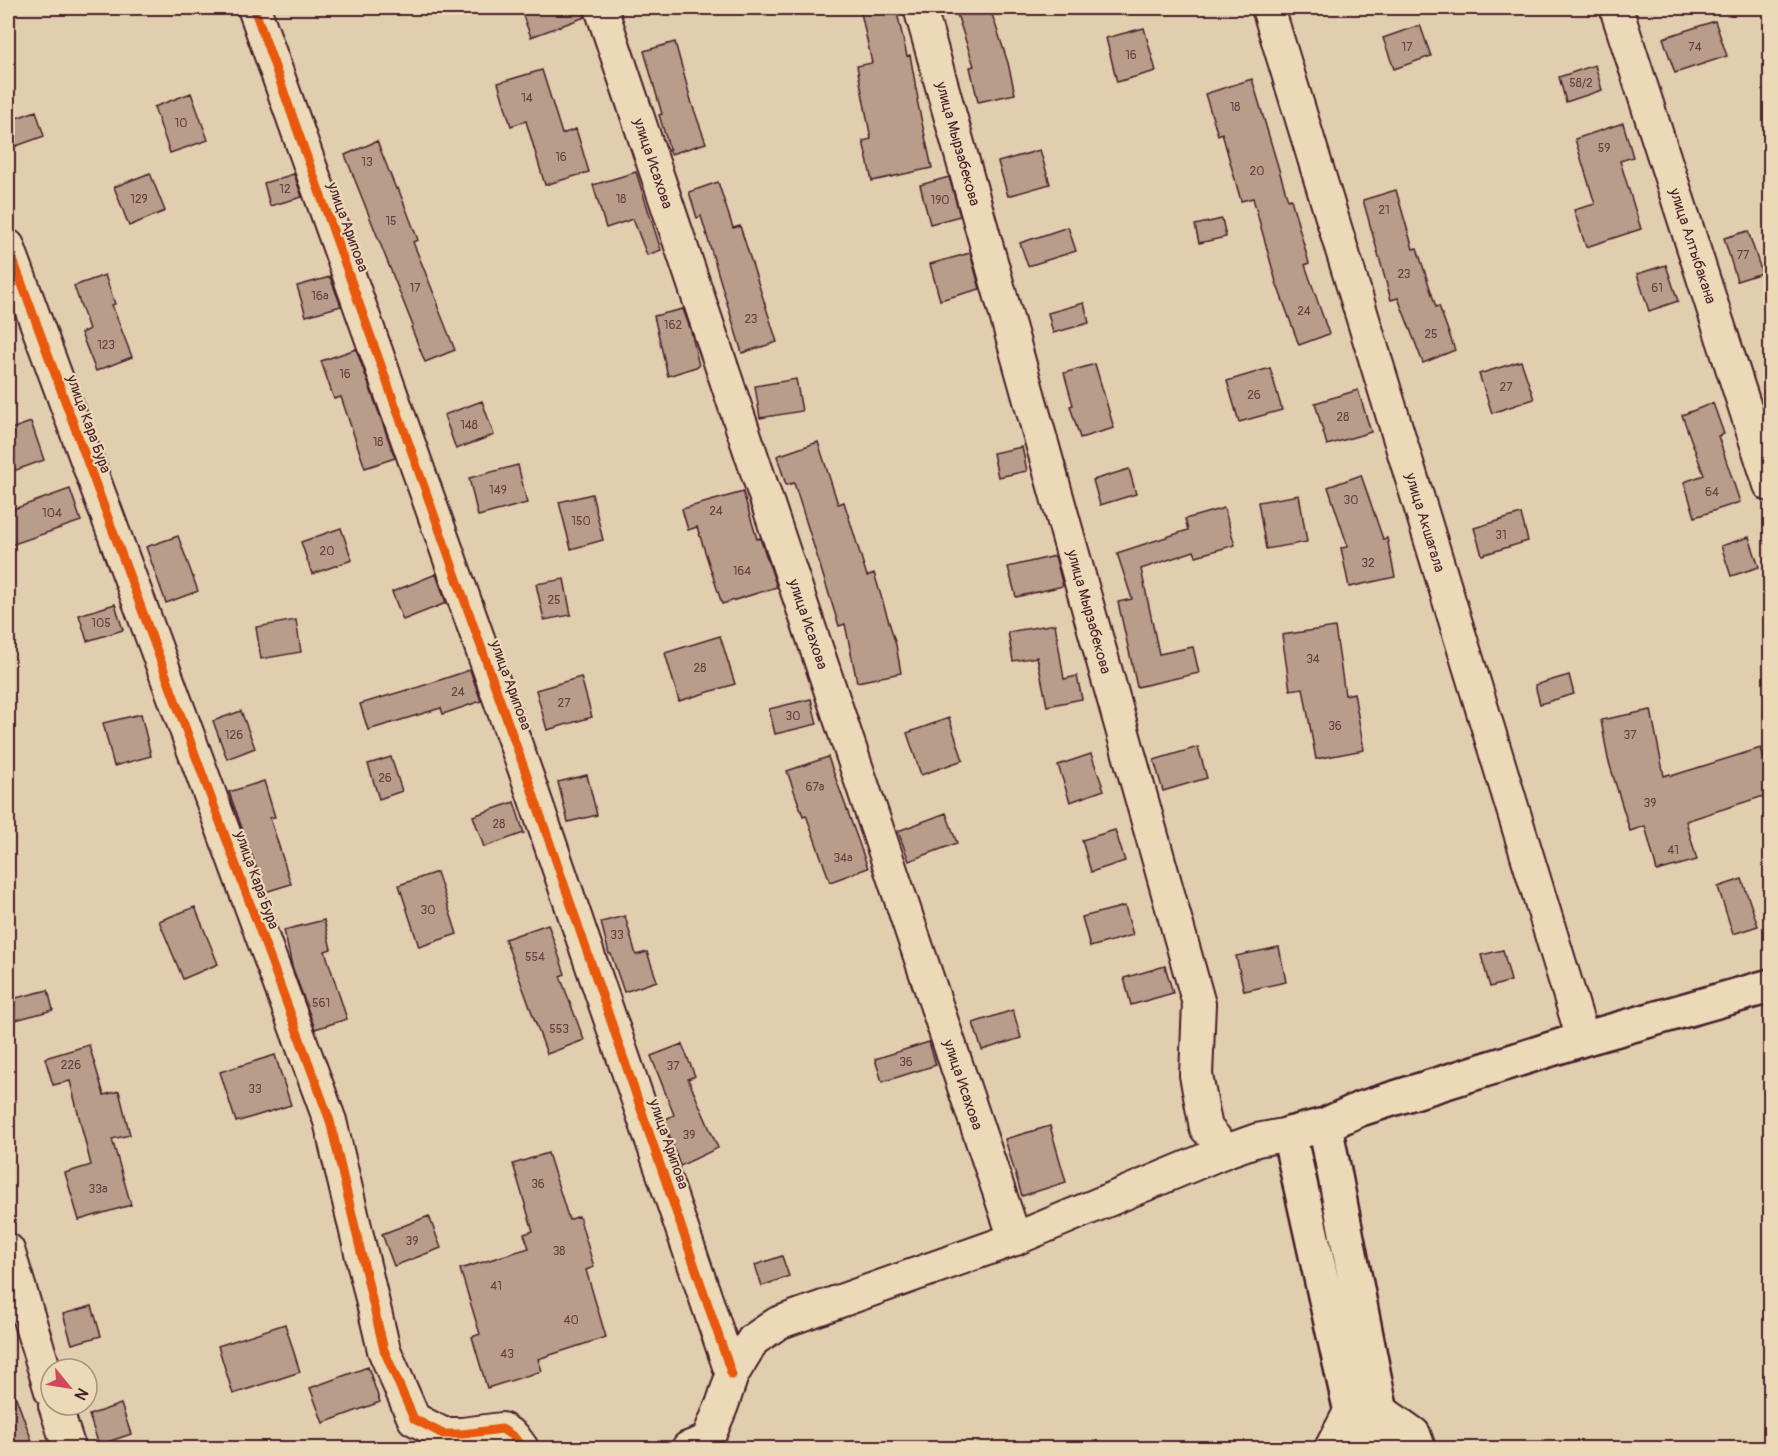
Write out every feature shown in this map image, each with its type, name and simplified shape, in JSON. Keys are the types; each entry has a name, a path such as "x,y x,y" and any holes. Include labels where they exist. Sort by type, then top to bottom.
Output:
{"main road":[{"path":"1388,1449 1366,1410 1289,1134 1325,1125 1360,1109 1583,1040 1770,986"},
{"path":"1325,1125 1366,1410 1359,1449"}],"street":[{"name":"улица Арипова","path":"254,8 528,779 732,1375"},
{"name":"улица Исахова","path":"601,8 1015,1239"},
{"name":"улица Мырзабекова","path":"920,8 1199,1004 1196,1076 1206,1128 1226,1151"},
{"name":"улица Акшагала","path":"1268,8 1583,1040"},
{"name":"улица Алтыбакана","path":"1616,8 1770,485"},
{"name":"улица Кара Бура","path":"8,246 330,1121 384,1350 414,1419 443,1434 502,1429 514,1437 522,1449"},
{"path":"688,1449 707,1441 732,1375 753,1340 778,1323 1015,1239 1226,1151 1257,1140 1289,1134"},
{"path":"8,1250 41,1357"},
{"path":"1331,1449 1366,1410 1414,1434 1419,1449"},
{"path":"59,1417 69,1449"}],"building":[{"path":"520,8 583,8 585,17 531,37"},
{"path":"860,8 896,8 907,56 910,55 932,168 872,181 863,141 871,139 857,66 872,63"},
{"path":"955,8 990,8 1008,63 1015,94 978,102 970,67 974,66"},
{"path":"1715,21 1727,56 1675,73 1663,38"},
{"path":"1420,25 1431,56 1394,69 1383,38"},
{"path":"1144,28 1156,71 1117,82 1106,38"},
{"path":"675,42 692,104 706,143 671,154 644,51"},
{"path":"1595,65 1602,90 1566,102 1559,77"},
{"path":"542,70 562,134 576,129 589,172 545,185 526,121 511,126 498,83"},
{"path":"1252,79 1288,200 1291,199 1309,263 1305,265 1329,334 1299,345 1276,282 1253,198 1241,201 1222,133 1218,135 1205,94"},
{"path":"191,93 208,140 170,153 154,107"},
{"path":"36,111 44,136 8,149 8,121"},
{"path":"1623,123 1633,157 1620,161 1641,229 1586,247 1574,210 1595,204 1575,139"},
{"path":"377,141 418,240 413,242 455,350 425,362 345,155"},
{"path":"1040,150 1050,184 1008,196 998,162"},
{"path":"636,172 661,250 647,255 633,219 606,228 593,185"},
{"path":"150,173 165,211 129,226 114,187"},
{"path":"294,174 302,197 270,206 264,183"},
{"path":"949,177 960,216 930,224 920,185"},
{"path":"718,182 733,228 740,226 777,342 742,353 701,216 697,218 689,192"},
{"path":"1396,190 1413,249 1417,248 1436,307 1439,306 1455,350 1423,363 1398,298 1391,300 1363,200"},
{"path":"1222,219 1226,237 1199,243 1195,225"},
{"path":"1068,227 1076,251 1028,266 1020,243"},
{"path":"1748,231 1762,273 1737,281 1724,238"},
{"path":"970,253 980,289 940,300 930,264"},
{"path":"1666,265 1678,301 1649,311 1637,274"},
{"path":"105,275 115,304 112,305 132,357 96,371 81,333 89,329 74,286"},
{"path":"330,277 341,306 306,316 297,286"},
{"path":"1084,303 1089,323 1053,333 1048,313"},
{"path":"683,309 699,366 668,376 654,316"},
{"path":"356,349 395,458 365,468 341,397 334,399 321,361"},
{"path":"1521,361 1534,399 1492,413 1479,374"},
{"path":"1095,364 1114,428 1080,438 1070,406 1073,405 1064,373"},
{"path":"1270,368 1282,410 1239,422 1227,381"},
{"path":"796,379 802,411 760,418 755,386"},
{"path":"1358,390 1371,432 1327,445 1315,403"},
{"path":"482,401 494,435 456,449 444,415"},
{"path":"1713,403 1724,434 1718,436 1740,502 1695,517 1684,482 1704,475 1682,415"},
{"path":"31,422 44,460 8,473 8,430"},
{"path":"818,442 838,504 844,502 867,576 874,573 896,645 901,673 857,682 845,624 839,626 794,483 786,485 777,456"},
{"path":"1022,447 1027,471 998,477 993,453"},
{"path":"518,465 527,503 478,516 469,478"},
{"path":"1129,469 1136,494 1100,505 1093,480"},
{"path":"1361,475 1383,539 1387,538 1395,577 1349,587 1341,548 1348,547 1328,487"},
{"path":"70,489 81,521 8,546 8,511"},
{"path":"743,492 757,539 760,538 777,587 722,604 697,527 688,530 682,509"},
{"path":"592,494 603,540 571,549 559,502"},
{"path":"1299,495 1307,542 1266,549 1258,502"},
{"path":"1224,508 1235,545 1196,556 1194,551 1141,569 1159,654 1193,647 1199,673 1137,687 1118,602 1132,599 1117,553 1188,530 1185,519"},
{"path":"1521,514 1528,541 1482,555 1474,528"},
{"path":"341,528 352,560 312,574 301,542"},
{"path":"178,536 198,591 166,603 146,547"},
{"path":"1749,537 1759,567 1731,576 1721,546"},
{"path":"1055,556 1063,586 1016,597 1008,567"},
{"path":"436,574 446,603 403,620 392,592"},
{"path":"564,579 571,615 544,620 536,584"},
{"path":"115,604 123,630 87,641 79,615"},
{"path":"296,620 301,652 261,659 256,627"},
{"path":"1055,624 1064,679 1077,676 1082,699 1047,706 1037,657 1013,661 1008,632"},
{"path":"1335,627 1345,695 1354,693 1364,750 1316,759 1303,688 1290,690 1282,635"},
{"path":"720,636 735,684 679,701 665,653"},
{"path":"470,670 481,701 443,714 441,708 368,730 360,704"},
{"path":"1569,675 1574,694 1540,704 1535,685"},
{"path":"581,677 592,717 547,730 536,690"},
{"path":"811,699 817,724 775,734 769,709"},
{"path":"1651,710 1664,776 1670,774 1671,776 1761,748 1770,778 1770,794 1686,821 1697,860 1657,871 1645,826 1630,831 1608,759 1601,720"},
{"path":"241,711 255,748 227,759 213,721"},
{"path":"141,714 151,756 114,766 103,723"},
{"path":"949,718 963,760 921,775 907,733"},
{"path":"1198,747 1207,778 1163,791 1154,760"},
{"path":"1091,754 1104,790 1070,802 1058,765"},
{"path":"391,757 402,791 379,799 368,764"},
{"path":"828,757 868,868 830,882 806,815 803,816 787,771"},
{"path":"587,775 597,815 568,822 558,782"},
{"path":"264,781 275,817 270,818 291,884 265,892 229,792"},
{"path":"514,802 524,833 484,847 473,816"},
{"path":"946,813 957,843 909,861 898,831"},
{"path":"1115,830 1125,861 1091,872 1082,840"},
{"path":"437,872 457,934 419,947 399,885"},
{"path":"1742,879 1758,926 1733,934 1718,887"},
{"path":"1125,906 1133,935 1090,947 1082,917"},
{"path":"195,907 218,964 183,979 159,921"},
{"path":"625,916 636,955 647,952 657,981 624,992 611,954 609,954 601,922"},
{"path":"324,920 331,949 325,951 347,1019 315,1029 292,966 284,930"},
{"path":"548,924 565,974 560,976 584,1040 547,1054 505,939"},
{"path":"1279,947 1286,982 1244,991 1236,956"},
{"path":"1503,950 1511,981 1490,987 1481,955"},
{"path":"1165,966 1173,993 1131,1005 1124,978"},
{"path":"48,990 53,1010 8,1022 8,1000"},
{"path":"1013,1010 1021,1038 982,1050 973,1023"},
{"path":"929,1042 936,1065 882,1082 875,1059"},
{"path":"682,1044 695,1076 688,1079 718,1148 680,1166 664,1120 674,1115 651,1056"},
{"path":"89,1045 104,1095 119,1091 130,1135 112,1139 131,1205 79,1220 65,1173 91,1165 70,1081 53,1085 45,1058"},
{"path":"275,1055 291,1105 236,1122 220,1072"},
{"path":"1050,1126 1066,1182 1022,1196 1005,1139"},
{"path":"548,1153 569,1220 579,1216 594,1267 586,1270 606,1337 538,1359 542,1371 487,1388 472,1337 480,1334 460,1269 529,1248 524,1234 533,1231 513,1164"},
{"path":"429,1216 441,1248 394,1266 382,1234"},
{"path":"782,1256 789,1276 762,1286 755,1265"},
{"path":"92,1306 101,1336 72,1344 63,1314"},
{"path":"285,1324 300,1372 233,1394 218,1346"},
{"path":"368,1367 380,1402 323,1423 310,1388"},
{"path":"10,1381 32,1441 13,1449 8,1449 8,1382"},
{"path":"121,1404 131,1434 99,1445 90,1417 99,1417 99,1412"}],"cycle path":[{"path":"254,8 528,779 732,1375"},
{"path":"8,246 330,1121 384,1350 414,1419 443,1434 502,1429 514,1437 522,1448"}]}
